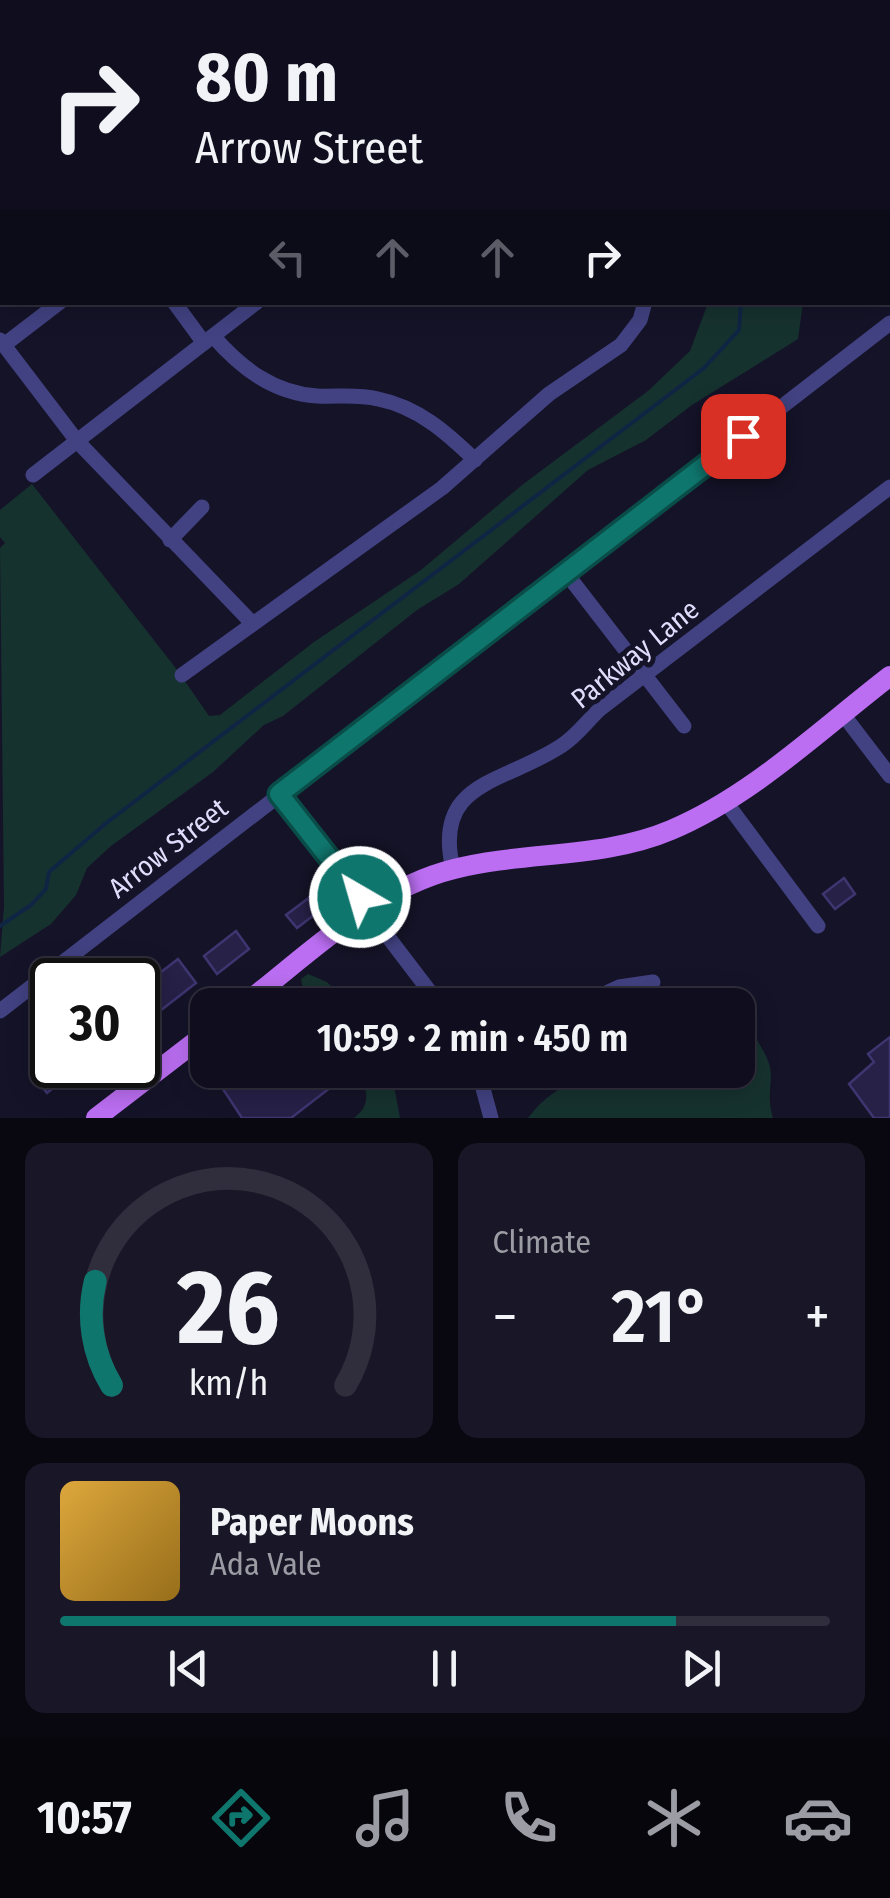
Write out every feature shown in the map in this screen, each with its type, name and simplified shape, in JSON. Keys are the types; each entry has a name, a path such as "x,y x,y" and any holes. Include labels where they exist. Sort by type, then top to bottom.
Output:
{"main road":[{"path":"265,988 369,909 407,886 452,870 644,840 725,802 890,676"},
{"path":"96,1118 190,1046"}],"street":[{"path":"56,305 2,343 77,441 252,623"},
{"path":"177,305 209,340 271,385 310,395 390,402 432,422 475,460"},
{"path":"32,476 253,305"},
{"path":"182,675 475,460 549,394 621,345 640,320 644,305"},
{"name":"Arrow Street","path":"0,1011 890,323"},
{"name":"Parkway Lane","path":"452,870 446,830 465,798 566,743 600,709 890,487"},
{"path":"170,540 202,507"},
{"path":"566,573 684,726"},
{"path":"842,713 890,776"},
{"path":"279,794 427,988"},
{"path":"725,802 818,926"},
{"path":"617,988 653,982"},
{"path":"483,1088 491,1118"}],"green space":[{"path":"707,305 803,305 798,339 692,405 646,440 588,470 459,584 417,610 283,716 264,725 213,772 111,846 87,868 76,895 51,924 0,957 4,907 0,548 5,543 0,537 0,510 32,484 209,716 220,715 314,642 421,570 522,485 648,391 690,351"},
{"path":"308,974 333,988 303,988 301,979"},
{"path":"755,1035 770,1067 773,1118 528,1118 563,1088 755,1088"},
{"path":"394,1088 400,1118 354,1118 364,1107 366,1090"}],"building":[{"path":"844,878 855,894 835,909 823,894"},
{"path":"326,885 336,898 297,928 286,915"},
{"path":"236,931 249,949 217,974 204,956"},
{"path":"178,959 196,983 160,1011 160,973"},
{"path":"890,1037 890,1118 874,1118 849,1084 874,1062 868,1054"},
{"path":"222,1088 330,1088 291,1118 242,1118"}],"waterway":[{"path":"0,926 31,905 46,889 49,872 105,824 704,368 739,330 741,305"}],"route":[{"path":"360,897 279,794 743,436"}]}
